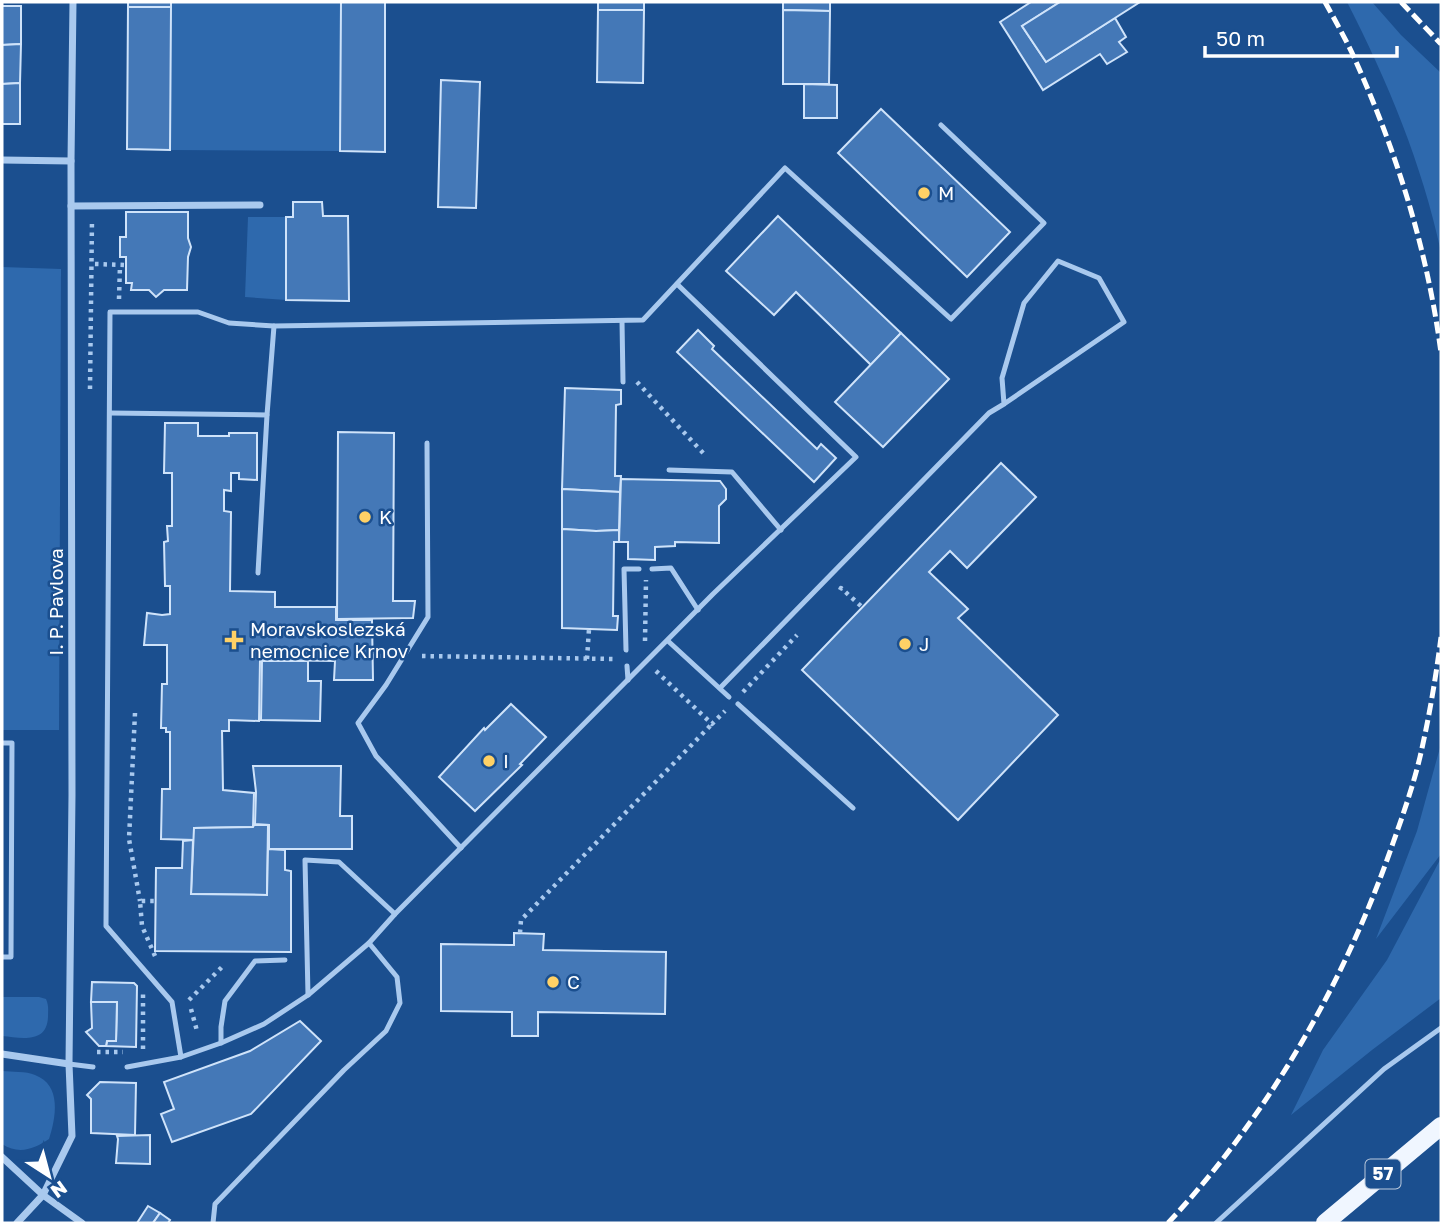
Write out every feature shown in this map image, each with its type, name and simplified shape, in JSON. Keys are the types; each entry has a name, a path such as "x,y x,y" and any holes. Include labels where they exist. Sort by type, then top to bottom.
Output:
{"main road":[{"name":"57","path":"1325,1223 1441,1126"}],"street":[{"name":"I. P. Pavlova","path":"17,1223 43,1195 72,1136 69,1064 73,2"},
{"path":"2,160 71,161"},
{"path":"71,206 260,205"},
{"path":"2,1054 69,1064"},
{"path":"2,1157 43,1195 82,1223"}],"lane":[{"path":"180,1057 172,1002 106,926 110,312 198,312 229,323 274,326 643,320 785,168 951,319 1044,223 941,125"},
{"path":"720,688 989,413 1003,404 1124,322 1099,278 1058,261 1024,303 1003,378 1003,404"},
{"path":"127,1067 180,1057 221,1043 264,1024 308,995 369,943 698,610 856,457 677,284"},
{"path":"622,321 622,382"},
{"path":"258,573 274,326"},
{"path":"110,413 267,415"},
{"path":"427,443 428,617 386,685 358,723 376,756 461,848"},
{"path":"669,470 732,472 781,530"},
{"path":"649,570 671,568 698,610"},
{"path":"626,650 624,569 639,569"},
{"path":"668,641 729,697"},
{"path":"627,666 628,680"},
{"path":"738,704 853,808"},
{"path":"2,743 12,743 11,957 2,957"},
{"path":"308,995 305,860 339,862 395,914"},
{"path":"213,1223 215,1204 344,1070 386,1031 400,1003 397,977 369,943"},
{"path":"221,1043 225,1001 255,961 285,960"},
{"path":"1216,1223 1384,1069 1441,1028"},
{"path":"69,1064 93,1067"}],"path":[{"path":"95,264 123,265 119,312"},
{"path":"622,367 720,471"},
{"path":"645,647 649,570"},
{"path":"587,659 589,629"},
{"path":"372,656 399,656"},
{"path":"413,656 621,659"},
{"path":"135,713 129,839 141,901 142,926 153,954 160,962"},
{"path":"520,933 521,920 712,724"},
{"path":"141,901 156,901"},
{"path":"197,1031 189,1000 222,967"}],"shaded area":[{"path":"171,2 341,2 340,151 170,150"},
{"path":"1347,2 1372,2 1401,35 1441,73 1441,252 1414,155 1376,62"},
{"path":"248,217 286,217 286,300 245,297"},
{"path":"2,267 61,269 59,730 2,730"},
{"path":"1441,744 1441,854 1376,939 1417,831"},
{"path":"1441,858 1441,998 1291,1115 1323,1050 1387,960"},
{"path":"2,997 46,999 48,1017 43,1032 32,1037 2,1036"},
{"path":"2,1071 31,1074 50,1086 55,1103 54,1122 49,1139 38,1146 20,1150 2,1144"}],"building":[{"path":"128,2 171,2 171,7 128,7"},
{"path":"341,2 385,2 385,152 340,151"},
{"path":"598,2 644,2 644,10 598,10"},
{"path":"783,2 830,2 830,11 783,10"},
{"path":"1031,2 1060,2 1022,26 1046,62 1115,18 1126,37 1119,42 1127,52 1107,64 1100,54 1043,90 1000,22"},
{"path":"1060,2 1140,2 1046,62 1022,26"},
{"path":"2,6 21,6 21,44 2,45"},
{"path":"128,7 171,7 170,150 127,149"},
{"path":"598,10 644,10 643,83 597,82"},
{"path":"783,10 830,11 829,84 783,84"},
{"path":"21,44 20,83 2,84 2,45"},
{"path":"441,80 480,82 476,208 438,207"},
{"path":"20,83 20,124 2,124 2,84"},
{"path":"804,84 837,85 837,118 804,118"},
{"name":"M","path":"881,109 1010,232 967,277 838,153"},
{"path":"293,202 322,202 323,216 348,216 349,301 286,300 286,217 293,217"},
{"path":"126,212 188,212 188,238 191,247 187,290 164,290 156,297 149,290 131,290 132,283 126,283 126,257 120,257 120,237 126,237"},
{"path":"778,216 901,333 871,365 796,292 774,315 726,271"},
{"path":"698,330 714,346 712,349 817,449 821,444 836,458 814,482 677,352"},
{"path":"901,333 949,379 883,447 835,402"},
{"path":"565,388 621,390 621,404 616,405 615,476 621,476 620,492 562,489"},
{"path":"165,423 198,423 198,436 257,433 257,480 239,479 239,473 231,473 231,491 224,490 224,511 231,512 230,591 275,592 275,607 336,607 336,620 372,620 373,680 334,680 335,661 260,660 259,721 229,720 229,731 222,731 223,790 254,793 253,827 194,828 194,840 161,839 162,789 170,789 170,732 161,728 162,684 167,684 167,645 144,645 147,613 170,614 170,586 165,586 164,542 168,541 167,526 172,526 172,473 164,473"},
{"name":"K","path":"338,432 394,433 393,601 415,601 413,618 337,619"},
{"name":"J","path":"1001,463 1036,497 967,568 950,551 929,572 968,609 958,618 1058,715 958,820 802,670"},
{"path":"621,479 720,481 726,489 726,499 719,506 719,543 675,542 675,546 655,547 655,560 628,559 628,542 619,542"},
{"path":"562,489 620,492 619,530 562,529"},
{"path":"562,529 619,530 619,542 614,542 613,616 618,616 617,630 562,628"},
{"path":"262,661 308,661 308,681 321,681 320,721 261,720"},
{"name":"I","path":"511,704 546,737 475,811 439,777 484,728 485,730"},
{"path":"253,766 341,766 340,816 352,816 352,849 269,849 269,825 255,824 256,792"},
{"path":"268,825 267,895 191,894 194,828"},
{"path":"193,840 191,894 267,895 268,849 285,850 285,870 291,871 291,952 155,951 156,868 182,868 183,841"},
{"name":"C","path":"514,933 544,934 543,950 666,952 665,1014 538,1012 538,1036 512,1036 512,1012 441,1011 441,944 514,945"},
{"path":"92,982 134,983 137,986 136,1047 106,1046 107,1041 116,1041 117,1002 91,1002"},
{"path":"91,1002 117,1002 116,1041 107,1041 106,1046 99,1046 86,1032 92,1028"},
{"path":"300,1021 321,1041 251,1114 172,1142 161,1114 174,1109 164,1082 250,1051"},
{"path":"100,1082 136,1083 135,1135 91,1133 91,1099 87,1095"},
{"path":"150,1135 150,1164 116,1163 117,1136"},
{"path":"148,1206 160,1213 153,1223 137,1223"},
{"path":"160,1213 170,1220 168,1223 153,1223"}],"railway":[{"path":"1325,2 1346,40 1372,99 1410,206 1428,279 1441,353"},
{"path":"1401,2 1441,44"},
{"path":"1168,1223 1239,1138 1271,1092 1300,1045 1352,946 1374,895 1414,779 1435,682 1441,637"}],"place":[{"name":"M","path":"924,193"},
{"name":"K","path":"365,517"},
{"name":"Moravskoslezská nemocnice Krnov","path":"234,640"},
{"name":"J","path":"905,644"},
{"name":"I","path":"489,761"},
{"name":"C","path":"553,982"}]}
